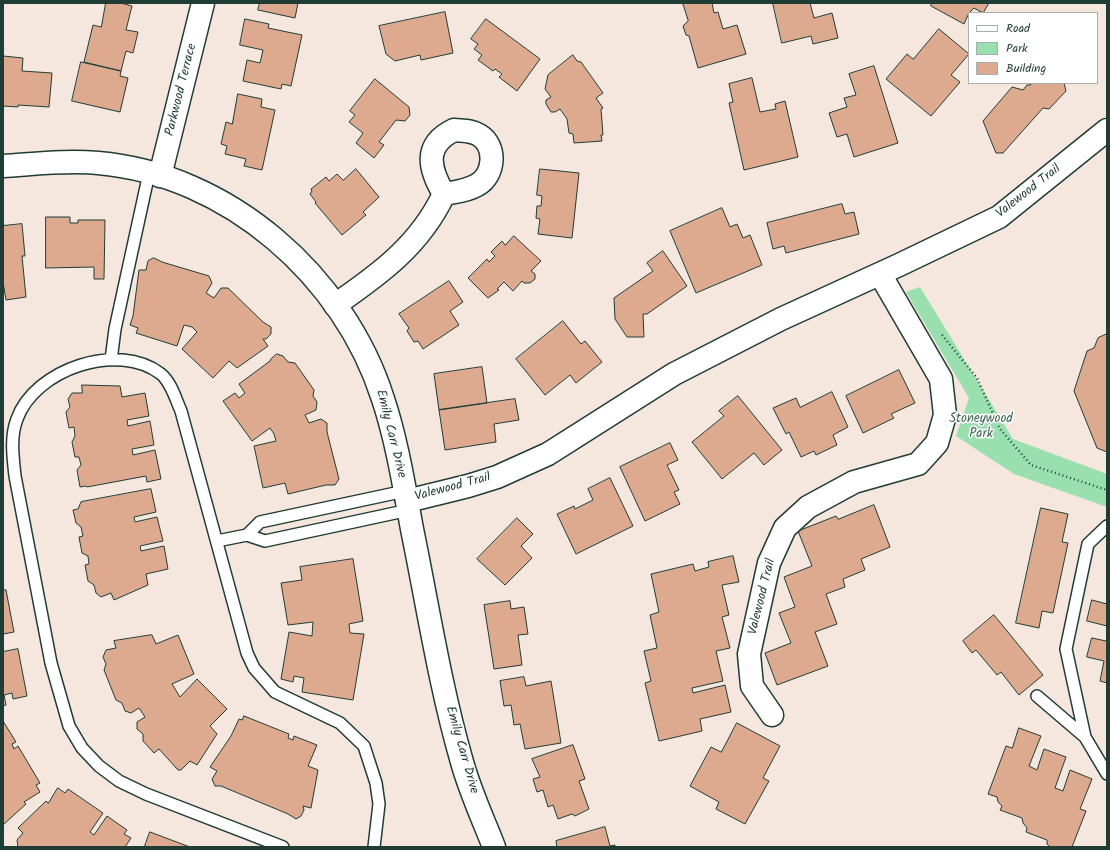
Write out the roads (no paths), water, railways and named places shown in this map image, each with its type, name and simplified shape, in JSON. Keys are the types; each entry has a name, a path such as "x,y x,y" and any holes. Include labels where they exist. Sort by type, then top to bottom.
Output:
{"street":[{"name":"Parkwood Terrace","path":"155,175 203,3"},
{"name":"Valewood Trail","path":"407,501 468,486 496,477 548,454 674,374 781,319 999,217 1107,130"},
{"name":"Emily Carr Drive","path":"3,166 69,162 100,163 155,175 198,190 225,203 249,218 294,256 315,278 359,342 383,398 407,501 452,722 463,764 494,847"},
{"path":"335,306 382,272 411,245 435,214 444,194"},
{"name":"Valewood Trail","path":"772,715 752,686 749,654 769,562 785,528 808,506 854,482 918,464 937,443 945,415 941,379 880,274"}],"lane":[{"path":"111,360 115,329 155,175"},
{"path":"283,847 146,794 119,781 99,766 82,748 67,719 50,663 17,483 13,452 13,433 17,419 25,402 51,379 77,367 111,360 139,362 149,366 162,375 171,389 181,411 248,652 254,668 275,692 340,723 364,746 376,783 379,804 374,847"},
{"path":"217,541 247,535 265,540 407,501"},
{"path":"247,535 260,522 407,501"},
{"path":"1107,526 1088,544 1066,649 1085,737 1107,774"},
{"path":"1037,696 1085,737"}],"park label":[{"name":"Stoneywood Park","path":"981,428"}]}
